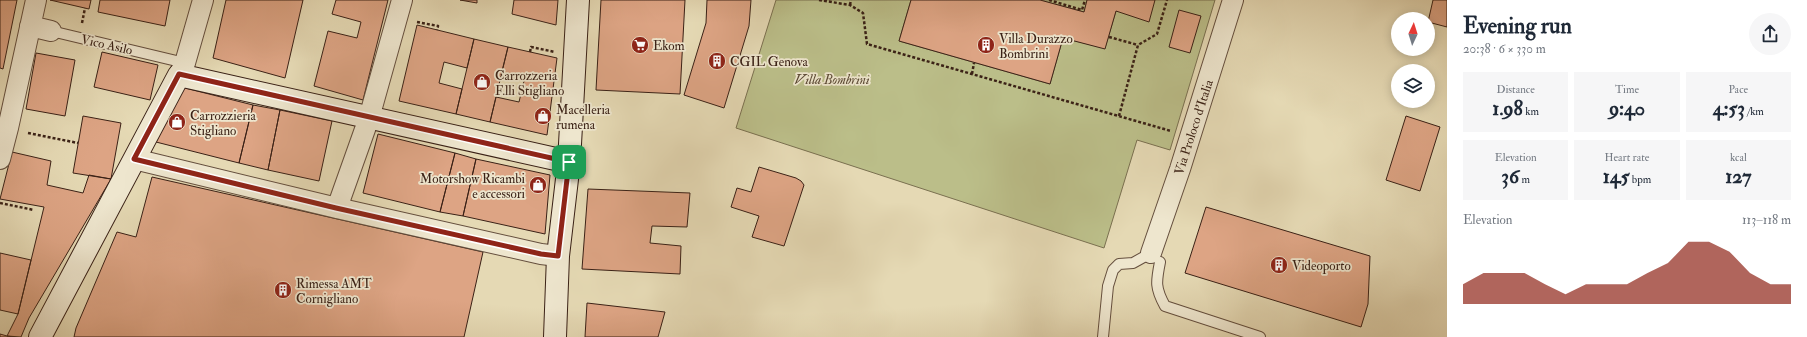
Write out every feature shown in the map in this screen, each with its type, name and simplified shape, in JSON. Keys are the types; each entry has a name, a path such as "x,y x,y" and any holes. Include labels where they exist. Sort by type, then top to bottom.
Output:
{"street":[{"path":"0,158 36,0"},
{"path":"40,337 182,69 203,0"},
{"path":"555,337 558,256 569,162 578,0"},
{"name":"Via Proloco d'Italia","path":"1156,258 1190,136 1234,0"},
{"path":"336,208 370,118 399,9"},
{"name":"Vico Asilo","path":"30,26 51,31"},
{"path":"182,69 370,118 569,162"},
{"path":"134,159 336,208 541,254 558,256"}],"lane":[{"name":"Vico Asilo","path":"51,31 182,69"},
{"path":"1103,337 1108,286 1113,270 1119,264 1133,263 1156,258 1156,281 1159,294 1165,306 1260,337"}],"path":[{"path":"819,0 850,5 863,13 867,44 1190,136"},
{"path":"850,5 851,0"},
{"path":"1049,0 1082,10 1085,0"},
{"path":"1119,116 1138,45 1157,34 1167,0"},
{"path":"399,9 438,26 437,30"},
{"path":"1109,37 1138,45"},
{"path":"530,52 531,47 575,57"},
{"path":"972,74 974,63"},
{"path":"8,128 78,143"},
{"path":"0,203 34,210"}],"green space":[{"name":"Villa Bombrini","path":"776,0 911,0 899,41 1050,84 1063,38 1105,48 1116,11 1155,0 1215,0 1170,150 1137,140 1104,248 736,128"},
{"path":"1040,0 1087,0 1084,12"}],"building":[{"path":"0,0 17,0 3,69 0,68"},
{"path":"50,0 91,0 89,9"},
{"path":"100,0 170,0 165,26 98,12"},
{"path":"226,0 303,0 285,78 213,58"},
{"path":"336,0 388,0 363,100 314,86 328,31 357,38 361,22 332,14"},
{"path":"460,0 477,0 477,3"},
{"path":"514,0 558,0 556,25 512,14"},
{"name":"Ekom","path":"601,0 685,0 680,94 596,90"},
{"name":"CGIL Genova","path":"707,0 751,0 749,26 724,108 684,95 706,23"},
{"name":"Villa Durazzo Bombrini","path":"911,0 1040,0 1084,12 1087,0 1155,0 1149,22 1116,11 1105,49 1063,38 1050,84 899,41"},
{"path":"1433,0 1447,0 1447,27 1435,24 1435,12 1430,12"},
{"path":"1179,10 1201,16 1190,53 1169,47"},
{"path":"417,25 474,39 467,68 444,62 439,83 462,89 456,114 399,101"},
{"name":"Carrozzeria F.lli Stigliano","path":"474,39 508,47 490,122 456,114"},
{"path":"508,47 557,58 547,135 490,122 496,97 519,102 524,81 501,75"},
{"path":"102,52 158,65 150,100 94,87"},
{"path":"36,53 75,60 65,116 26,109"},
{"path":"181,87 253,105 239,163 156,142"},
{"path":"253,105 280,110 268,170 239,163"},
{"path":"280,110 332,121 319,181 268,170"},
{"path":"83,116 121,123 111,179 73,173"},
{"path":"1406,116 1440,127 1420,191 1386,180"},
{"path":"378,134 455,153 440,212 363,193"},
{"path":"12,152 51,161 47,185 83,193 89,175 111,179 29,318 21,337 7,336 18,314 44,207 0,199"},
{"path":"455,153 476,159 463,216 440,212"},
{"path":"476,159 550,175 545,234 463,216"},
{"path":"759,167 796,178 804,185 784,246 752,237 759,216 731,207 737,188 751,192"},
{"name":"Rimessa AMT Cornigliano","path":"152,177 483,252 464,337 74,337 76,328 117,232 136,237"},
{"path":"588,189 690,193 687,227 652,226 650,243 681,246 680,274 582,269"},
{"name":"Videoporto","path":"1206,207 1370,256 1368,304 1361,327 1185,273"},
{"path":"0,253 31,260 18,314 0,310"},
{"path":"587,303 665,312 658,337 585,337"},
{"path":"0,334 7,336 14,337 0,337"}],"place":[{"name":"Ekom","path":"640,45"},
{"name":"Villa Durazzo Bombrini","path":"986,45"},
{"name":"CGIL Genova","path":"717,61"},
{"name":"Carrozzeria F.lli Stigliano","path":"482,82"},
{"name":"Macelleria rumena","path":"543,116"},
{"name":"Carrozzieria Stigliano","path":"177,122"},
{"name":"Motorshow Ricambi e accessori","path":"538,185"},
{"name":"Videoporto","path":"1279,265"},
{"name":"Rimessa AMT Cornigliano","path":"283,290"}],"route":[{"path":"179,74 569,162 566,177 558,256 541,254 336,208 134,159 179,74"}]}
